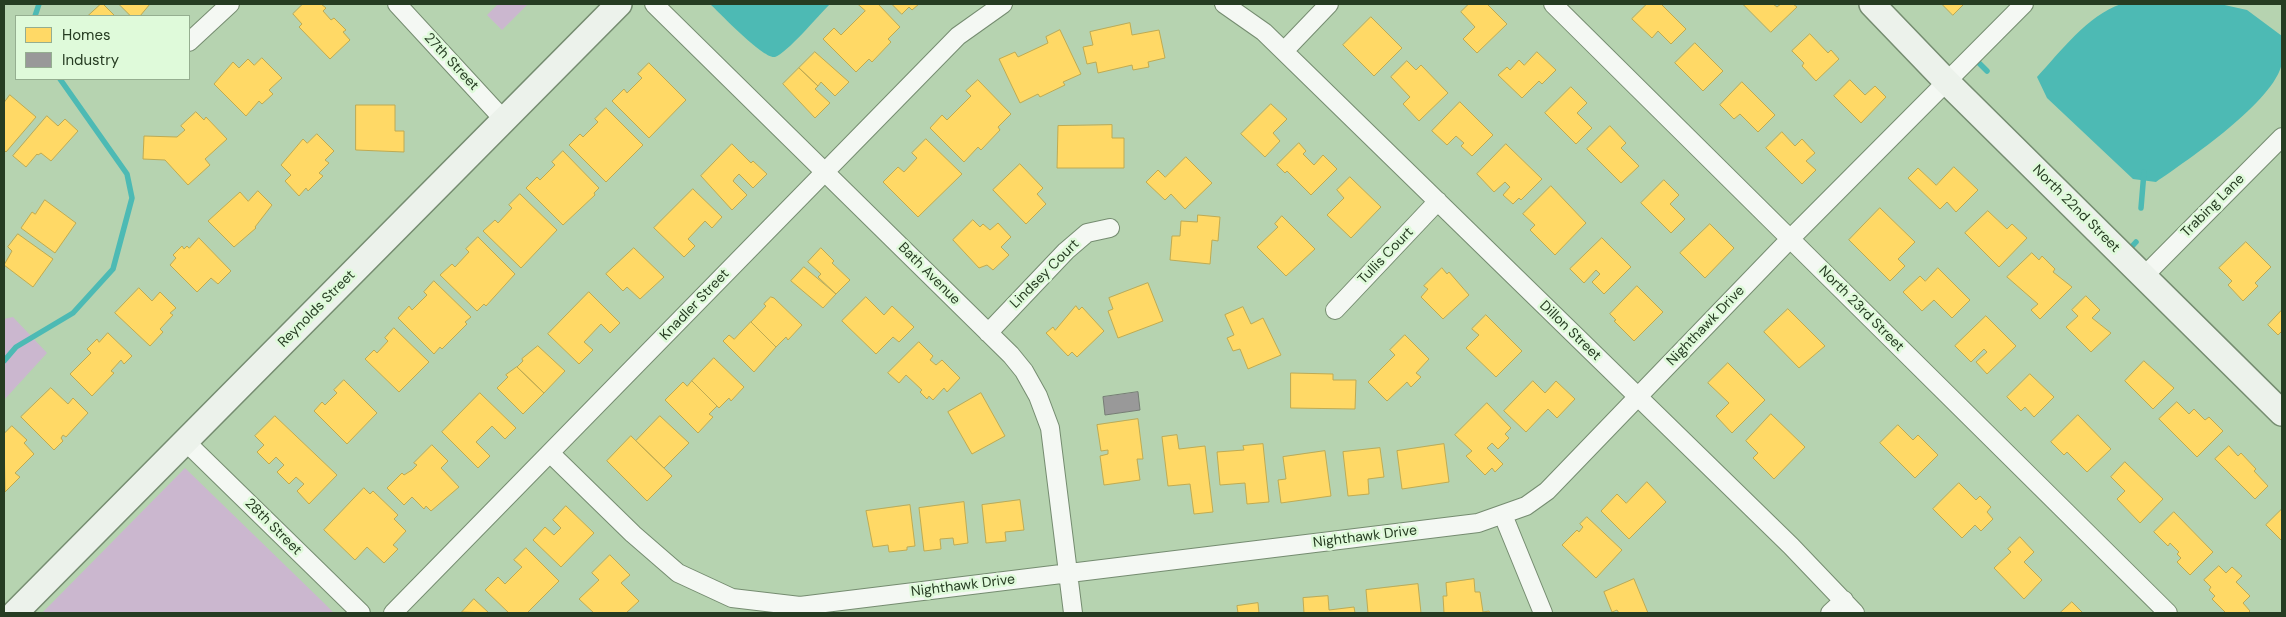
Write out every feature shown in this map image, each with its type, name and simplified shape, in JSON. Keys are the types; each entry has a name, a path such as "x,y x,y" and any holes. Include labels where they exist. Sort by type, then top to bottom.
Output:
{"main road":[{"name":"Reynolds Street","path":"14,613 619,4"},
{"name":"North 22nd Street","path":"1872,4 1948,82 2282,413"}],"street":[{"path":"190,41 230,4"},
{"name":"27th Street","path":"397,4 504,120"},
{"name":"Bath Avenue","path":"654,4 988,333 1024,371 1038,396 1050,428 1073,613"},
{"name":"Knadler Street","path":"393,613 958,36 1003,4"},
{"path":"1224,4 1258,27 1284,51 1329,4"},
{"name":"North 23rd Street","path":"1553,4 2168,613"},
{"name":"Nighthawk Drive","path":"550,453 632,534 678,573 732,598 800,606 1478,523 1526,506 1547,490 1790,238 2024,4"},
{"name":"Dillon Street","path":"1284,51 1638,397 1849,607"},
{"name":"Trabing Lane","path":"2144,276 2282,137"},
{"name":"Tullis Court","path":"1335,310 1438,201"},
{"name":"Lindsey Court","path":"988,333 1080,239 1087,233 1110,228"},
{"name":"28th Street","path":"185,441 360,613"},
{"path":"1503,515 1543,613"},
{"path":"1830,613 1849,607"}],"shaded area":[{"path":"498,4 528,4 502,30 487,15"},
{"path":"13,317 47,353 4,400 4,319"},
{"path":"185,468 324,603 334,613 42,613"}],"water":[{"path":"710,4 830,4 795,42 775,57 761,51"},
{"path":"2121,4 2220,4 2247,10 2282,36 2282,63 2276,78 2264,95 2208,145 2156,182 2133,179 2047,98 2037,77 2075,35 2097,17"}],"building: Homes":[{"path":"103,4 114,15 89,15"},
{"path":"119,4 150,4 141,15 130,15"},
{"path":"303,4 321,4 326,8 323,11 331,20 334,18 346,30 343,32 350,40 330,59 299,27 302,24 293,14"},
{"path":"858,4 878,4 900,27 888,39 891,42 872,62 869,59 856,72 823,39 834,28 841,35 865,11"},
{"path":"892,4 919,4 912,10 909,7 902,14"},
{"path":"1469,4 1487,4 1507,24 1477,53 1463,39 1475,27 1461,12"},
{"path":"1647,4 1661,4 1686,29 1671,44 1658,31 1652,38 1632,19"},
{"path":"1743,4 1773,4 1777,7 1781,4 1793,4 1797,7 1771,32"},
{"path":"1942,4 1964,4 1953,15"},
{"path":"1371,17 1402,48 1374,76 1343,45"},
{"path":"1130,23 1132,35 1159,30 1165,58 1148,62 1149,67 1133,70 1132,65 1098,73 1096,62 1087,64 1083,47 1093,45 1090,32"},
{"path":"1060,30 1081,74 1063,82 1065,85 1040,97 1038,94 1020,103 999,59 1015,52 1018,57 1048,43 1046,37"},
{"path":"1810,34 1828,53 1831,50 1839,59 1816,81 1802,66 1804,63 1792,51"},
{"path":"1695,43 1723,71 1703,91 1675,63"},
{"path":"815,52 849,82 835,96 821,82 818,86 799,68"},
{"path":"1537,52 1556,70 1542,84 1539,81 1522,98 1498,75 1507,67 1510,70 1519,60 1524,65"},
{"path":"262,58 282,78 269,90 273,94 262,104 259,101 246,116 214,84 233,62 239,68 248,59 254,65"},
{"path":"1407,61 1416,70 1421,65 1448,93 1419,121 1403,104 1410,97 1391,77"},
{"path":"649,63 686,100 649,138 612,101 624,89 627,93 642,78 638,74"},
{"path":"799,68 818,86 815,89 830,103 815,118 783,84"},
{"path":"978,80 1011,114 998,127 1000,130 981,150 978,147 964,162 930,128 942,115 947,120 971,96 966,91"},
{"path":"1850,80 1865,95 1875,86 1886,97 1861,123 1834,96"},
{"path":"1742,82 1775,115 1758,132 1740,114 1734,119 1720,105"},
{"path":"1571,87 1587,103 1577,113 1592,128 1576,144 1545,113"},
{"path":"10,95 36,117 6,152 4,150 4,103"},
{"path":"1460,102 1493,135 1472,156 1461,146 1464,143 1456,136 1447,145 1432,131"},
{"path":"1271,104 1287,119 1273,133 1280,141 1265,157 1241,134"},
{"path":"356,105 395,105 395,131 404,131 404,152 356,150"},
{"path":"606,108 643,145 606,182 569,145 580,134 583,137 598,122 595,119"},
{"path":"196,112 204,120 206,117 227,139 205,159 210,165 188,185 165,160 143,159 144,136 177,137 185,130 181,126"},
{"path":"47,116 58,126 65,119 78,131 51,161 41,153 37,154 26,167 13,156"},
{"path":"1112,125 1112,138 1124,138 1124,168 1057,168 1058,126"},
{"path":"1610,126 1626,143 1621,148 1639,166 1621,183 1587,149"},
{"path":"1782,132 1795,146 1802,139 1815,153 1806,161 1816,170 1802,184 1766,148"},
{"path":"317,134 334,151 325,160 329,163 319,173 323,176 308,191 306,188 299,196 285,181 291,175 281,165 303,139 307,143"},
{"path":"926,139 962,174 918,217 883,182 898,167 904,172 917,158 912,153"},
{"path":"1299,143 1306,151 1303,154 1314,165 1323,155 1337,169 1311,195 1287,171 1285,173 1277,165"},
{"path":"732,144 751,163 753,161 767,174 753,188 739,174 735,178 733,181 747,195 732,210 701,176"},
{"path":"1506,144 1542,179 1521,200 1519,198 1513,204 1503,195 1510,187 1505,182 1494,192 1477,174"},
{"path":"563,151 599,188 594,193 595,195 563,225 526,188 537,177 540,180 555,165 552,162"},
{"path":"1186,157 1212,183 1185,209 1171,194 1165,200 1146,182 1158,170 1165,177"},
{"path":"1020,164 1043,188 1037,194 1046,204 1026,224 993,190"},
{"path":"1954,167 1978,190 1956,212 1947,202 1940,209 1908,178 1918,168 1936,185"},
{"path":"1350,177 1381,207 1351,238 1327,215 1344,198 1337,190"},
{"path":"1664,180 1679,195 1670,204 1685,219 1671,233 1641,203"},
{"path":"1551,186 1586,223 1555,255 1530,230 1535,225 1523,214"},
{"path":"693,189 722,217 712,228 705,221 688,239 695,246 684,257 654,228"},
{"path":"258,191 272,205 256,228 234,247 208,221 240,192 248,201"},
{"path":"520,194 557,230 521,268 483,231 495,220 498,223 512,208 509,205"},
{"path":"45,200 76,223 55,253 21,228 32,212 35,214"},
{"path":"1880,208 1915,242 1898,259 1905,266 1890,281 1849,240"},
{"path":"1988,211 2007,229 2012,224 2027,238 1999,267 1965,233"},
{"path":"1198,215 1220,217 1218,241 1212,240 1210,264 1170,260 1172,236 1180,236 1181,221 1197,222"},
{"path":"1282,216 1315,249 1286,276 1257,247 1278,227 1275,224"},
{"path":"973,220 980,227 983,224 990,230 998,223 1011,237 1001,247 1009,255 993,270 987,265 979,268 953,240"},
{"path":"1710,224 1734,248 1705,278 1680,253"},
{"path":"18,234 53,259 33,287 4,265 12,251 8,247"},
{"path":"478,237 515,274 486,306 484,304 477,311 440,275 452,264 455,267 469,252 466,249"},
{"path":"199,238 231,271 218,284 211,278 197,292 170,265 176,258 173,255 182,246 184,249 187,246 189,248"},
{"path":"1602,238 1631,267 1604,294 1592,282 1600,274 1596,270 1584,283 1570,269"},
{"path":"2246,242 2271,267 2255,283 2258,286 2243,301 2228,285 2232,281 2219,268"},
{"path":"634,248 664,277 640,299 627,287 623,291 606,274"},
{"path":"821,248 834,261 832,263 850,280 836,294 818,277 821,274 808,262"},
{"path":"2032,253 2039,260 2042,256 2055,269 2053,272 2072,287 2040,319 2031,310 2038,304 2007,277"},
{"path":"804,267 836,294 823,308 791,281"},
{"path":"1442,268 1447,274 1449,272 1469,295 1443,319 1421,297 1428,289 1424,286"},
{"path":"1938,268 1970,300 1952,318 1934,300 1922,311 1903,292 1920,276 1925,281"},
{"path":"434,281 471,317 465,322 467,324 442,349 440,347 434,354 398,318 409,306 412,310 427,295 424,292"},
{"path":"1148,283 1163,321 1118,338 1108,311 1113,309 1109,298"},
{"path":"1637,286 1663,312 1634,341 1614,321 1616,320 1610,314"},
{"path":"139,288 152,301 160,292 176,308 170,313 173,315 160,329 163,332 150,346 115,313"},
{"path":"589,292 620,323 610,333 601,324 584,342 593,350 579,364 548,334"},
{"path":"2086,296 2100,310 2092,318 2111,333 2091,352 2066,327 2078,316 2072,310"},
{"path":"771,297 802,325 788,340 786,337 776,347 751,322 766,306 764,304"},
{"path":"866,297 884,315 892,306 914,327 899,342 893,337 876,354 842,321"},
{"path":"1076,306 1079,310 1082,307 1104,331 1077,357 1072,352 1068,356 1046,333 1053,327 1055,330"},
{"path":"1243,307 1251,324 1263,318 1281,355 1248,369 1240,349 1233,351 1227,338 1234,335 1225,315"},
{"path":"1788,309 1825,346 1799,368 1764,332"},
{"path":"2282,310 2282,331 2278,335 2268,325"},
{"path":"1486,315 1522,351 1496,377 1466,348 1479,335 1472,329"},
{"path":"1986,316 2016,346 1987,374 1976,362 1987,352 1984,349 1971,362 1955,346"},
{"path":"751,322 776,347 754,372 723,341 729,335 734,339"},
{"path":"394,328 429,362 399,392 365,359 374,350 377,353 388,341 385,338"},
{"path":"108,333 132,356 124,364 121,360 111,371 114,373 92,396 70,374 91,353 87,349 97,339 99,342"},
{"path":"1405,335 1429,359 1416,373 1421,377 1411,387 1407,382 1387,401 1368,382 1395,355 1390,350"},
{"path":"919,342 933,356 930,360 936,365 942,360 960,378 947,392 944,388 933,400 929,396 927,399 920,392 922,390 906,375 899,383 888,373"},
{"path":"538,346 565,371 544,393 517,367 523,361 522,359"},
{"path":"714,358 744,387 731,401 729,398 719,408 692,381"},
{"path":"2144,361 2174,388 2153,409 2125,381"},
{"path":"1728,363 1765,400 1732,433 1716,416 1729,403 1708,383"},
{"path":"517,367 544,393 523,414 497,388 508,377 506,375"},
{"path":"1291,373 1333,374 1333,380 1356,380 1355,409 1291,408"},
{"path":"2030,374 2054,397 2034,417 2025,407 2021,411 2007,397"},
{"path":"344,380 377,413 347,444 314,411 322,402 325,405 337,393 334,390"},
{"path":"692,381 717,406 709,414 713,417 698,433 665,400 683,382 687,386"},
{"path":"1533,381 1545,393 1556,381 1575,399 1557,418 1548,409 1526,432 1504,411"},
{"path":"51,388 68,404 73,398 88,413 66,437 63,435 61,438 63,441 54,450 21,417"},
{"path":"480,393 516,428 505,439 492,426 476,442 490,456 478,468 442,432"},
{"path":"981,393 1005,436 972,454 948,412"},
{"path":"2177,402 2189,414 2194,409 2205,420 2209,417 2223,431 2197,457 2159,419"},
{"path":"1487,403 1511,428 1505,434 1509,438 1498,449 1492,443 1487,448 1503,464 1495,472 1492,468 1485,475 1466,456 1472,451 1455,435"},
{"path":"1771,414 1805,447 1774,479 1753,458 1758,453 1746,441"},
{"path":"2078,415 2111,449 2087,472 2067,452 2064,455 2051,442"},
{"path":"275,416 337,475 309,504 297,491 304,484 296,477 289,484 277,472 284,465 276,457 269,464 257,452 264,445 255,436"},
{"path":"660,416 689,443 664,468 636,441"},
{"path":"1138,419 1143,459 1137,459 1140,480 1104,485 1100,456 1108,454 1108,450 1101,451 1097,425"},
{"path":"1898,425 1913,440 1918,435 1938,455 1915,478 1880,443"},
{"path":"12,426 27,440 24,443 34,454 15,473 20,477 5,492 4,434"},
{"path":"1177,435 1179,449 1205,446 1213,512 1194,514 1190,484 1168,486 1162,437"},
{"path":"631,436 672,476 647,501 607,461"},
{"path":"1263,444 1269,502 1247,504 1245,483 1220,485 1217,452 1244,450 1243,446"},
{"path":"1444,444 1449,482 1402,489 1397,451"},
{"path":"432,445 448,461 441,468 459,487 431,511 426,506 424,509 412,497 404,505 387,488 402,473 404,475 412,470 417,465 414,463"},
{"path":"2229,446 2238,456 2241,453 2268,486 2255,499 2215,459"},
{"path":"1380,448 1384,477 1368,479 1369,494 1348,496 1343,452"},
{"path":"1325,451 1331,496 1281,503 1278,480 1286,479 1283,457"},
{"path":"2125,462 2163,499 2140,523 2117,499 2125,491 2111,477"},
{"path":"1647,482 1666,502 1629,539 1601,511 1617,494 1626,503"},
{"path":"1959,483 1976,500 1980,496 1991,507 1987,512 1993,519 1981,531 1975,525 1962,538 1933,509"},
{"path":"364,488 370,494 373,491 398,515 394,519 406,531 393,545 398,549 384,563 367,547 355,560 324,530"},
{"path":"1020,500 1024,530 1005,532 1006,541 986,543 982,505"},
{"path":"964,502 968,543 954,545 953,538 940,539 941,549 924,551 919,508"},
{"path":"910,505 915,546 907,547 907,550 889,552 888,545 873,547 866,511"},
{"path":"566,506 594,533 561,567 533,540 545,527 554,535 561,528 553,520"},
{"path":"2282,509 2282,541 2266,525"},
{"path":"2174,512 2213,552 2190,575 2177,562 2181,558 2177,554 2179,552 2170,543 2168,546 2154,532"},
{"path":"1587,517 1622,550 1596,578 1562,545 1577,530 1579,532 1583,527 1580,524"},
{"path":"2020,537 2034,552 2024,562 2042,580 2024,599 1994,568 2011,552 2008,549"},
{"path":"526,548 559,581 527,613 509,613 485,590 498,577 505,584 522,567 514,560"},
{"path":"610,555 630,575 621,583 639,601 626,613 594,613 579,599 599,580 592,573"},
{"path":"2219,566 2226,573 2232,567 2242,576 2236,582 2250,596 2243,603 2250,611 2248,613 2226,613 2212,599 2215,596 2209,590 2211,587 2204,580"},
{"path":"1474,579 1475,592 1480,592 1483,612 1489,611 1490,613 1444,613 1443,596 1447,596 1446,583"},
{"path":"1634,579 1648,613 1619,613 1617,610 1612,612 1604,592"},
{"path":"1418,584 1421,613 1368,613 1366,590"},
{"path":"1328,596 1329,610 1354,607 1355,613 1304,613 1303,598"},
{"path":"474,599 489,613 462,612"},
{"path":"2072,602 2083,613 2060,613"},
{"path":"1258,603 1259,613 1238,613 1237,606"}],"building: Industry":[{"path":"1138,392 1140,410 1105,415 1103,397"}],"waterway":[{"path":"35,15 39,4"},
{"path":"1974,58 1987,71"},
{"path":"4,361 16,347 73,313 113,269 132,198 127,174 61,80"},
{"path":"2141,208 2144,172"},
{"path":"2126,253 2136,242"}]}
